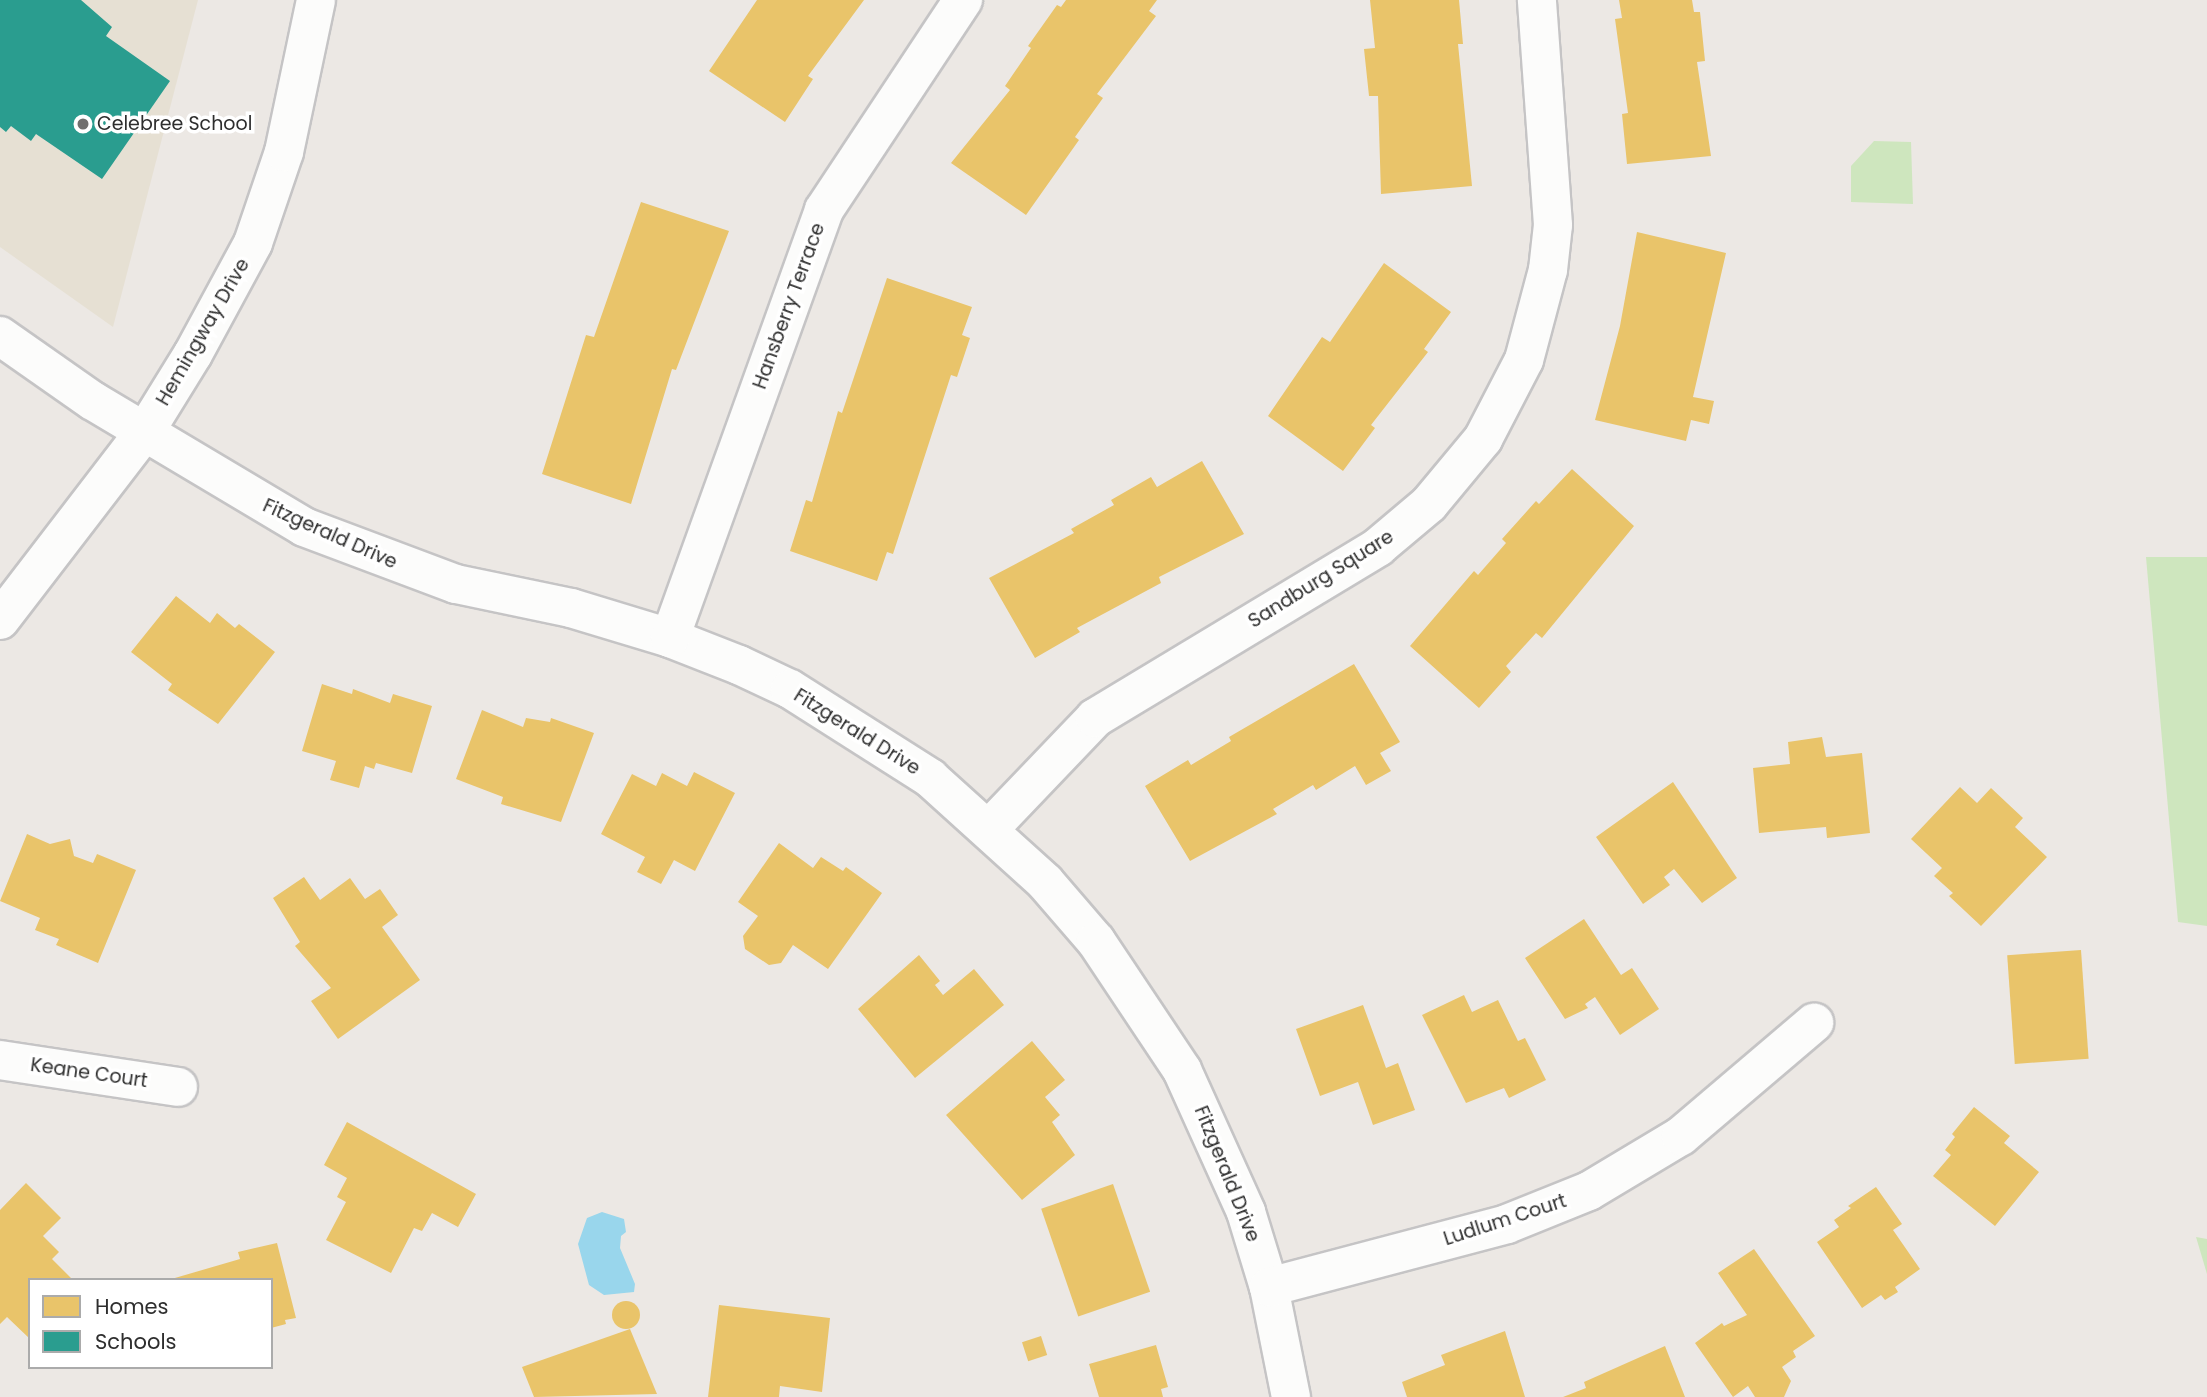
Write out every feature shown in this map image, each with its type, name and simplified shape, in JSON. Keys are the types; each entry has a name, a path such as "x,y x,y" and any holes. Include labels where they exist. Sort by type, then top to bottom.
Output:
{"street":[{"name":"Hemingway Drive","path":"0,620 146,430 194,354 253,243 284,152 316,0"},
{"name":"Hansberry Terrace","path":"670,638 824,210 963,0"},
{"name":"Sandburg Square","path":"990,828 1095,718 1378,547 1429,504 1483,439 1524,360 1548,270 1553,225 1537,0"},
{"name":"Fitzgerald Drive","path":"0,335 93,401 146,430 251,499 362,552 456,584 571,608 670,638 790,689 872,738 990,828 1096,941 1182,1070 1246,1212 1269,1287 1291,1397"},
{"name":"Ludlum Court","path":"1269,1287 1507,1224 1589,1191 1681,1136 1814,1023"},
{"name":"Keane Court","path":"0,1060 178,1087"}],"shaded area":[{"name":"Celebree School","path":"0,0 198,0 113,327 0,247"}],"green space":[{"path":"1874,141 1911,142 1913,204 1851,202 1851,166"},
{"path":"2146,557 2207,557 2207,926 2178,922"},
{"path":"2196,1237 2207,1239 2207,1274"}],"water":[{"path":"602,1212 624,1219 626,1232 621,1236 620,1248 635,1284 634,1292 604,1295 589,1285 578,1244 587,1218"}],"building: Homes":[{"path":"757,0 864,0 808,76 813,79 785,122 709,71"},
{"path":"1066,0 1157,0 1149,11 1156,16 1097,94 1103,98 1075,137 1079,140 1026,215 951,163 1010,90 1005,86 1031,48 1028,46 1057,5 1061,7"},
{"path":"1370,0 1459,0 1463,44 1458,44 1472,186 1381,194 1378,96 1369,96 1364,49 1375,48"},
{"path":"1619,0 1692,0 1694,12 1700,12 1705,61 1697,62 1711,156 1627,164 1622,114 1628,113 1615,19 1622,18"},
{"path":"641,202 729,231 676,370 672,369 631,504 542,474 586,335 594,337"},
{"path":"1637,232 1726,253 1693,397 1714,401 1709,424 1691,420 1686,441 1595,420 1620,326"},
{"path":"1384,263 1451,312 1424,349 1428,352 1371,425 1375,428 1343,471 1268,416 1322,337 1330,342"},
{"path":"887,278 972,307 962,335 970,338 957,377 951,375 893,554 887,552 877,581 790,551 806,500 812,502 838,411 842,413"},
{"path":"1202,461 1244,534 1159,577 1161,583 1077,628 1080,632 1035,658 989,578 1074,533 1071,529 1114,505 1111,500 1151,477 1157,487"},
{"path":"1572,469 1634,526 1542,638 1536,633 1506,666 1511,672 1479,708 1410,646 1474,571 1478,575 1506,543 1502,539 1536,501 1539,504"},
{"path":"176,596 210,623 217,613 235,628 239,624 275,652 218,724 168,690 172,684 131,652"},
{"path":"1354,664 1400,742 1380,753 1391,771 1366,785 1355,766 1316,790 1313,785 1273,809 1277,814 1190,861 1145,786 1188,760 1191,765 1231,741 1229,737"},
{"path":"322,684 352,694 353,689 390,703 393,694 432,706 412,773 376,763 374,769 365,766 359,788 330,780 336,761 302,751"},
{"path":"482,710 523,727 526,718 550,722 551,718 594,733 561,822 501,804 503,797 456,779"},
{"path":"1822,737 1826,757 1862,753 1870,833 1827,838 1826,827 1759,833 1753,768 1790,764 1788,742"},
{"path":"694,772 735,793 695,871 674,860 661,884 637,872 645,857 601,834 632,774 656,786 662,773 687,786"},
{"path":"1673,782 1737,878 1702,903 1674,869 1664,877 1670,885 1643,904 1596,837"},
{"path":"1960,787 1977,803 1991,788 2023,818 2015,827 2047,857 1981,926 1949,896 1953,893 1934,876 1942,868 1911,839"},
{"path":"27,834 50,844 70,839 74,856 93,863 97,854 136,870 98,963 56,945 59,939 35,930 40,918 0,901"},
{"path":"779,843 813,868 821,857 843,871 846,867 882,893 828,969 793,945 781,963 769,965 745,949 743,936 758,916 738,902"},
{"path":"304,877 320,900 350,878 365,899 380,889 398,915 382,927 420,980 338,1039 311,1001 331,988 295,946 300,942 273,898"},
{"path":"1584,919 1621,975 1632,968 1659,1009 1620,1035 1595,997 1585,1004 1588,1008 1565,1019 1525,958"},
{"path":"2081,950 2089,1059 2015,1064 2007,955"},
{"path":"919,955 940,981 935,985 943,995 974,969 1004,1005 915,1078 858,1009"},
{"path":"1464,995 1472,1012 1498,1000 1518,1041 1525,1038 1546,1080 1509,1098 1504,1088 1466,1103 1422,1015"},
{"path":"1363,1005 1386,1068 1398,1063 1415,1110 1373,1125 1358,1082 1320,1096 1296,1029"},
{"path":"1032,1041 1065,1080 1045,1097 1060,1115 1052,1122 1075,1155 1022,1200 946,1115"},
{"path":"1974,1107 2010,1136 2004,1143 2039,1172 1995,1226 1933,1176 1951,1155 1945,1150 1955,1137 1952,1134"},
{"path":"347,1122 476,1194 458,1227 432,1213 422,1231 414,1228 391,1273 326,1240 346,1202 337,1197 347,1178 324,1165"},
{"path":"26,1183 61,1218 43,1236 59,1252 52,1259 71,1278 28,1278 28,1337 7,1317 0,1324 0,1210"},
{"path":"1113,1184 1150,1292 1078,1317 1041,1209"},
{"path":"1876,1187 1902,1224 1893,1230 1920,1269 1895,1287 1898,1292 1885,1300 1881,1295 1862,1308 1817,1242 1839,1227 1834,1220 1851,1208 1848,1206"},
{"path":"277,1243 296,1318 285,1320 286,1324 273,1327 273,1278 175,1278 240,1259 238,1252"},
{"path":"1754,1249 1815,1336 1793,1351 1796,1357 1782,1367 1791,1381 1784,1397 1755,1397 1748,1386 1733,1397 1695,1343 1722,1323 1724,1326 1747,1315 1718,1273"},
{"path":"626,1301 636,1305 640,1315 636,1325 626,1329 616,1325 612,1315 616,1305"},
{"path":"719,1305 830,1318 822,1392 780,1386 779,1397 708,1397"},
{"path":"630,1329 657,1394 534,1397 522,1367"},
{"path":"1505,1331 1525,1397 1407,1397 1402,1382 1445,1365 1441,1355"},
{"path":"1041,1336 1047,1355 1028,1361 1022,1342"},
{"path":"1156,1345 1168,1387 1161,1389 1163,1397 1099,1397 1089,1364"},
{"path":"1665,1346 1685,1397 1563,1397 1586,1388 1584,1382"}],"building: Schools":[{"name":"Celebree School","path":"0,0 81,0 112,27 106,36 170,81 102,179 36,134 31,141 11,126 6,132 0,127"}],"place":[{"name":"Celebree School","path":"83,124"}]}
